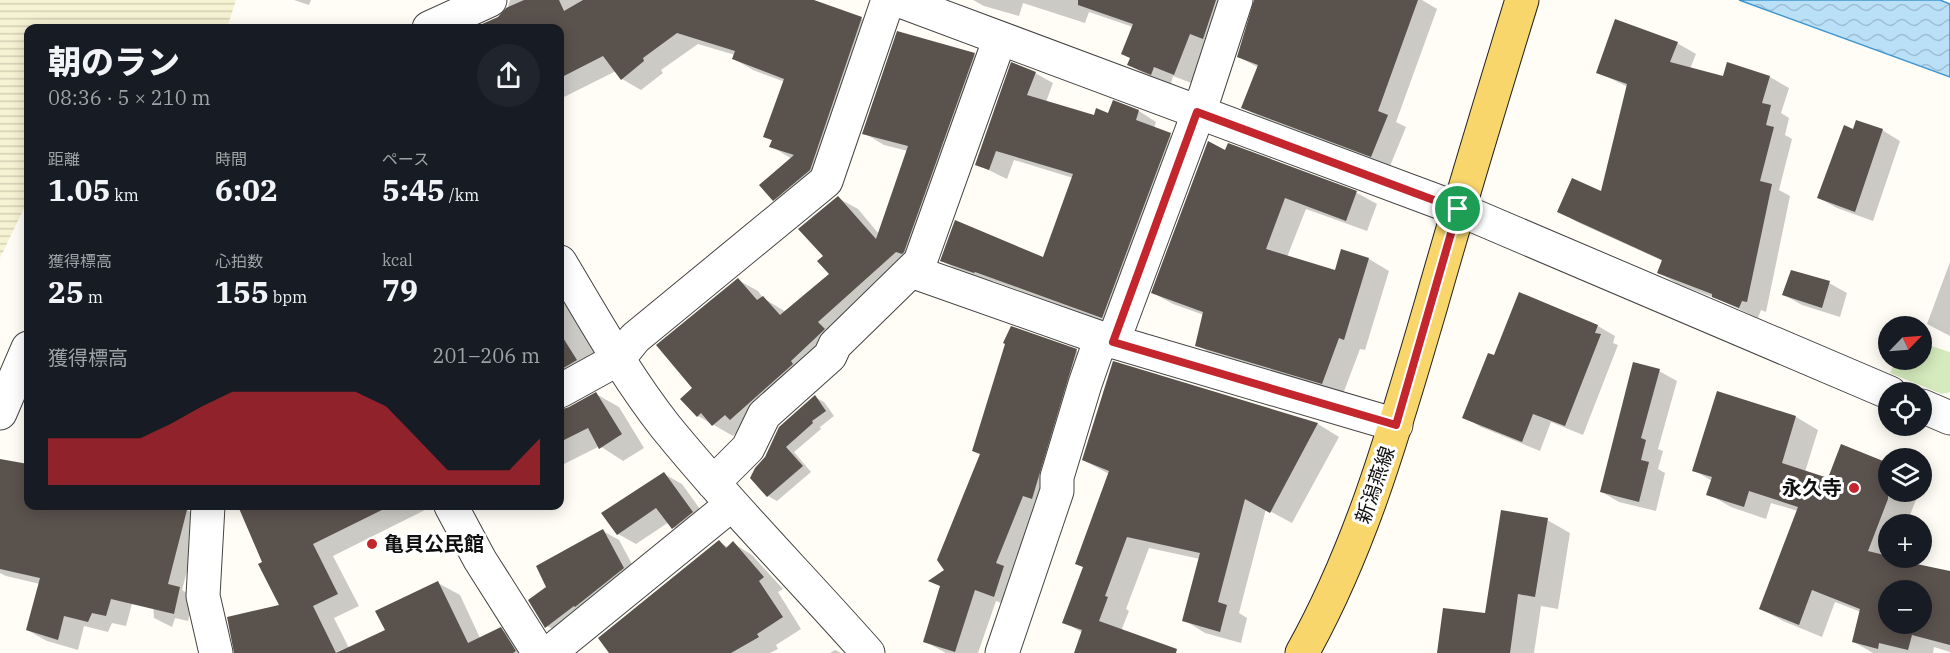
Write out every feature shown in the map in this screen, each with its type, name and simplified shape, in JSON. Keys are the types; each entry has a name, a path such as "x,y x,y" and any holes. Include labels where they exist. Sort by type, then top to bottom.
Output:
{"main road":[{"name":"新潟燕線","path":"1302,653 1325,612 1368,510 1396,425 1458,209 1522,0"}],"street":[{"path":"438,24 490,0"},
{"path":"564,389 618,358 635,338 826,182 888,0"},
{"path":"898,0 1458,209 1878,388"},
{"path":"1002,653 1057,491 1057,477 1084,384 1107,340 1197,112 1236,0"},
{"path":"549,653 583,643 722,494 765,416 830,356 836,345 920,262 1000,38"},
{"path":"564,269 618,358 664,424 722,494 868,653"},
{"path":"911,271 1107,340 1396,425"},
{"path":"0,413 24,357"},
{"path":"1932,410 1950,418"},
{"path":"208,510 203,596 216,653"},
{"path":"454,510 480,560 539,653"}],"shaded area":[{"path":"0,0 236,0 228,24 24,24 24,208 0,258"}],"green space":[{"path":"1932,346 1950,352 1950,392 1942,394 1932,390 1932,382 1912,382 1890,373 1891,370 1932,370"}],"water":[{"path":"1739,0 1940,0 1950,4 1950,77"}],"building":[{"path":"524,0 559,0 564,11 583,0 814,0 862,17 810,170 773,201 759,185 794,155 769,147 772,140 763,137 784,79 732,59 735,51 677,33 643,58 644,61 621,80 603,56 564,76 564,24 482,24 498,17 506,8"},
{"path":"1078,0 1216,0 1203,39 1190,34 1174,75 1154,67 1151,75 1127,65 1130,58 1121,54 1133,24 1078,5"},
{"path":"1254,0 1418,0 1378,111 1388,115 1371,157 1241,108 1258,65 1237,57"},
{"path":"1615,19 1678,42 1670,62 1723,76 1727,62 1770,76 1762,103 1771,105 1766,125 1774,127 1760,181 1772,184 1747,302 1742,301 1739,308 1712,297 1712,294 1657,273 1662,260 1557,212 1572,178 1601,191 1627,84 1596,73"},
{"path":"897,31 975,53 904,252 902,254 896,252 818,322 825,329 791,361 793,364 730,420 725,415 712,426 701,413 697,417 680,399 692,388 656,345 738,278 757,300 763,296 780,315 829,274 817,261 823,256 798,229 838,196 876,239 908,146 862,134"},
{"path":"1011,62 1036,72 1027,95 1094,115 1096,108 1108,113 1113,100 1139,110 1136,120 1171,133 1102,318 940,261 955,220 1043,257 1073,174 996,151 989,170 975,165"},
{"path":"1856,120 1883,129 1855,212 1817,198 1844,125 1853,129"},
{"path":"1208,141 1225,150 1228,143 1357,191 1346,221 1285,198 1266,249 1335,270 1341,249 1369,258 1344,340 1339,338 1322,384 1195,346 1203,312 1151,293"},
{"path":"1791,270 1830,281 1822,308 1782,295"},
{"path":"1519,292 1598,325 1595,333 1601,334 1565,426 1533,414 1522,442 1462,418 1488,353 1494,355"},
{"path":"1011,326 1077,349 1032,499 1023,496 996,563 1004,566 994,597 975,590 955,652 923,642 940,586 928,581 944,570 937,560 980,454 972,451 1005,344 1003,343"},
{"path":"564,339 577,360 564,368"},
{"path":"1113,361 1318,423 1270,513 1245,499 1218,602 1227,605 1220,632 1182,621 1200,553 1127,537 1105,596 1108,597 1099,621 1177,649 1176,653 1074,653 1082,630 1062,623 1083,567 1075,564 1109,471 1082,460"},
{"path":"1633,362 1660,369 1641,438 1646,440 1641,460 1649,462 1639,502 1600,492"},
{"path":"1717,391 1796,416 1782,463 1828,478 1841,444 1878,459 1878,502 1887,502 1882,514 1878,514 1878,525 1868,551 1878,554 1878,568 1932,567 1950,571 1950,645 1912,635 1908,650 1879,643 1878,649 1852,642 1860,609 1812,590 1799,625 1759,609 1798,507 1749,491 1744,507 1706,495 1712,477 1692,471"},
{"path":"596,392 622,434 599,449 588,428 564,440 564,409"},
{"path":"815,395 826,411 812,421 813,423 786,447 803,466 767,497 750,478 765,457 779,427"},
{"path":"0,459 24,463 24,510 187,510 168,584 180,587 174,614 111,599 106,616 92,613 88,622 64,616 58,640 26,630 40,578 0,569"},
{"path":"664,472 693,512 672,529 656,508 617,535 601,513"},
{"path":"240,510 382,510 313,544 338,594 313,606 336,653 234,653 227,617 279,605 258,564 262,562"},
{"path":"1501,510 1548,518 1535,597 1518,594 1510,653 1437,653 1443,608 1485,613"},
{"path":"603,529 624,568 545,628 528,600 546,587 536,566"},
{"path":"719,540 726,548 733,541 764,577 759,581 783,617 757,634 759,637 731,653 609,653 598,638"},
{"path":"438,581 468,643 501,627 516,651 513,653 336,653 385,630 375,611"}],"place":[{"name":"永久寺","path":"1854,488"},
{"name":"亀貝公民館","path":"372,544"}],"route":[{"path":"1197,112 1458,209 1396,425 1113,342 1197,112"}]}
